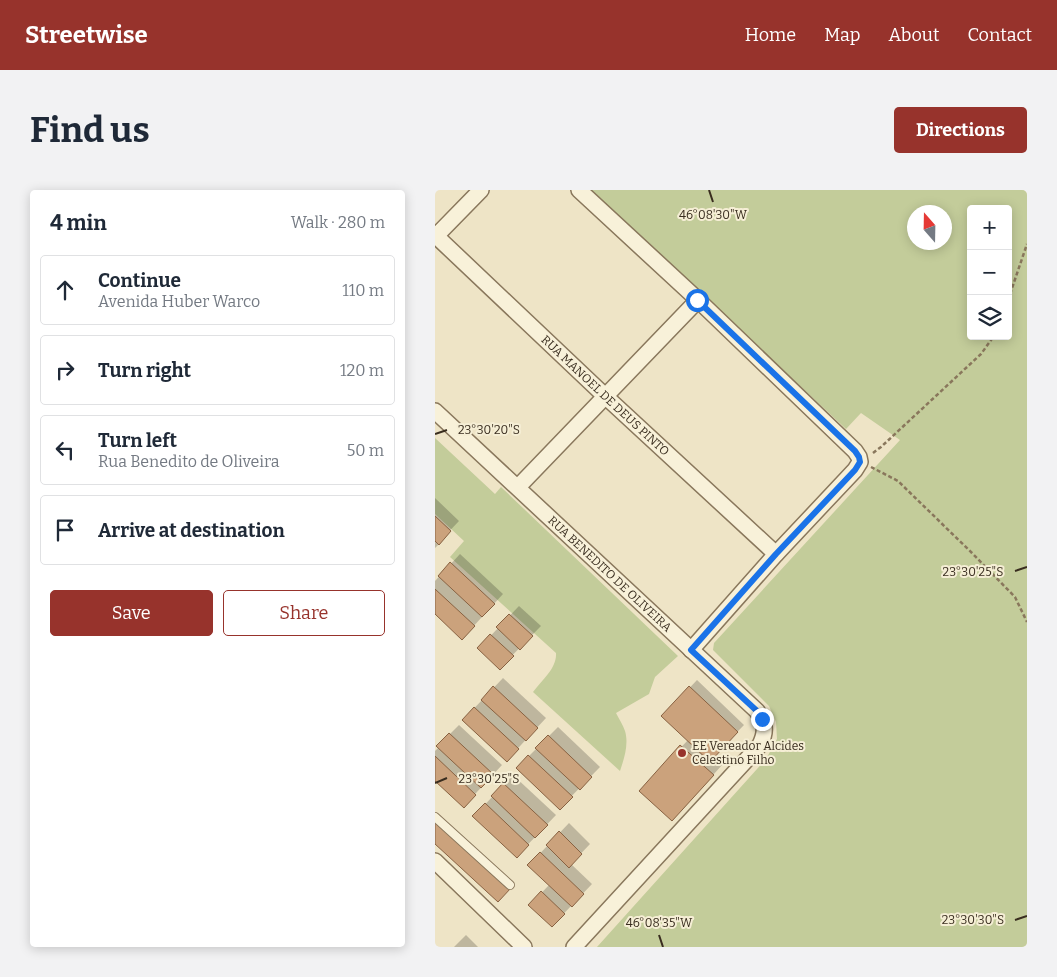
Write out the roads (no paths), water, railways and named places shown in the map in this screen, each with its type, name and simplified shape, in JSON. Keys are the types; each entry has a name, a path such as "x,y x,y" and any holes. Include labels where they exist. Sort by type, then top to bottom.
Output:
{"street":[{"path":"435,236 481,190"},
{"path":"579,190 697,300 855,451 859,457 860,462 855,470 776,554 691,650"},
{"name":"RUA MANOEL DE DEUS PINTO","path":"435,236 776,554"},
{"path":"518,488 697,300"},
{"name":"RUA BENEDITO DE OLIVEIRA","path":"435,411 757,711 765,728 761,745 574,947"},
{"path":"435,862 524,947"}],"lane":[{"path":"435,817 510,885"}],"place":[{"name":"EE Vereador Alcides Celestino Filho","path":"682,753"}]}
